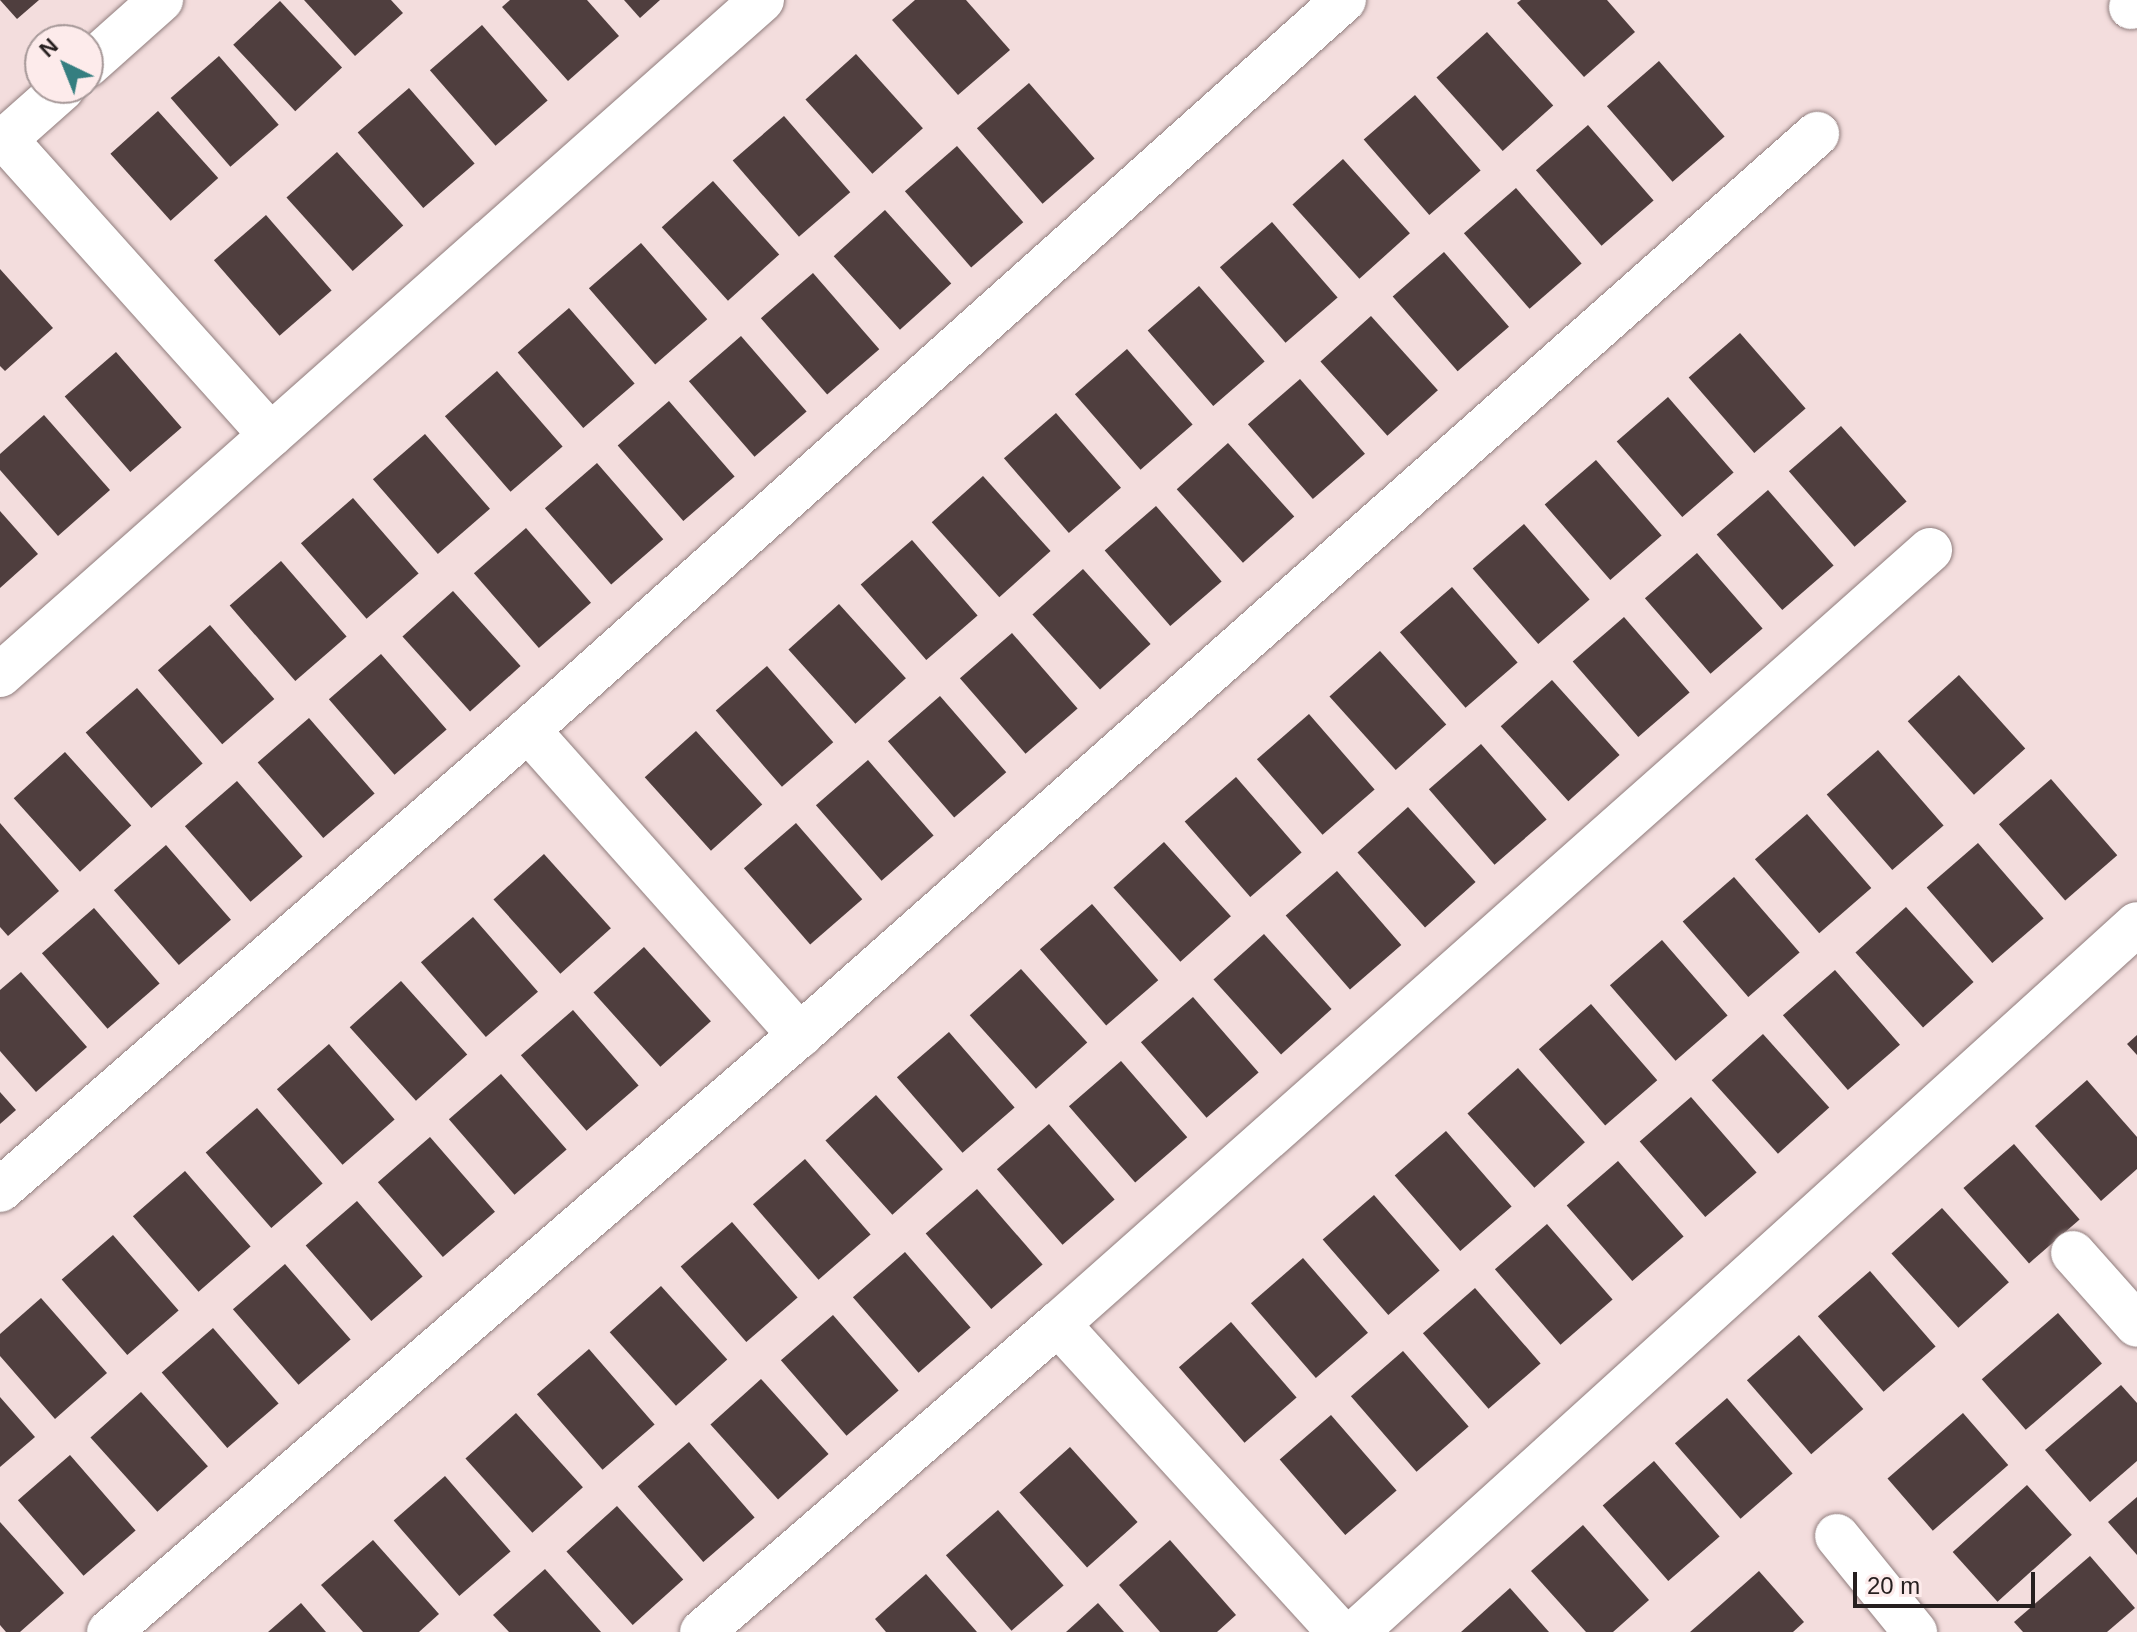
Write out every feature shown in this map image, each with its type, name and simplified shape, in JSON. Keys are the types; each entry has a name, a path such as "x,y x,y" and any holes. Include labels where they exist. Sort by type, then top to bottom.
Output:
{"street":[{"path":"104,51 161,0"},
{"path":"0,675 762,0"},
{"path":"0,1190 528,730 1344,0"},
{"path":"45,104 3,141 271,435"},
{"path":"109,1632 800,1035 1817,134"},
{"path":"702,1632 1058,1324 1930,550"},
{"path":"528,730 800,1035"},
{"path":"1356,1632 2137,924"},
{"path":"2073,1253 2137,1325"},
{"path":"1058,1324 1339,1632"},
{"path":"1837,1536 1915,1632"}],"building":[{"path":"0,0 39,0 17,19"},
{"path":"304,0 391,0 403,13 355,56"},
{"path":"510,0 587,0 619,36 568,81 502,7"},
{"path":"624,0 660,0 640,18"},
{"path":"915,0 966,0 1010,50 958,95 892,20"},
{"path":"1521,0 1607,0 1635,32 1584,77 1517,3"},
{"path":"280,1 342,68 295,111 233,45"},
{"path":"482,25 548,100 496,146 430,70"},
{"path":"1487,32 1553,106 1503,151 1436,78"},
{"path":"856,54 923,128 872,174 805,100"},
{"path":"219,56 279,125 230,167 171,98"},
{"path":"1659,61 1725,136 1673,182 1607,106"},
{"path":"1029,83 1095,158 1043,204 977,128"},
{"path":"409,88 475,163 423,208 358,133"},
{"path":"1415,95 1481,170 1429,215 1364,140"},
{"path":"158,111 218,178 171,221 110,154"},
{"path":"784,116 850,192 799,237 733,161"},
{"path":"1588,125 1654,200 1602,246 1536,170"},
{"path":"957,146 1023,222 971,267 905,191"},
{"path":"337,152 403,226 353,271 286,198"},
{"path":"1343,159 1410,233 1359,279 1292,205"},
{"path":"713,181 779,255 728,301 662,227"},
{"path":"1516,188 1582,263 1530,309 1464,233"},
{"path":"885,210 951,284 900,330 834,256"},
{"path":"266,215 332,290 280,336 214,260"},
{"path":"1272,222 1338,297 1286,343 1220,267"},
{"path":"641,243 707,319 655,364 589,288"},
{"path":"1444,252 1509,327 1458,371 1393,297"},
{"path":"0,269 53,328 5,371 0,366"},
{"path":"813,273 879,349 827,394 761,318"},
{"path":"1199,286 1265,361 1213,406 1148,331"},
{"path":"569,308 635,383 583,428 518,353"},
{"path":"1371,316 1438,390 1387,436 1320,362"},
{"path":"1740,333 1806,408 1754,453 1689,378"},
{"path":"741,336 807,411 755,457 689,381"},
{"path":"1127,349 1193,424 1141,470 1075,394"},
{"path":"116,352 182,427 130,472 65,397"},
{"path":"497,371 563,446 511,492 445,416"},
{"path":"1300,379 1365,454 1313,499 1248,424"},
{"path":"1668,397 1734,472 1682,517 1617,442"},
{"path":"669,401 735,476 683,521 618,446"},
{"path":"1056,413 1121,488 1069,533 1004,458"},
{"path":"44,415 110,490 58,536 0,470 0,454"},
{"path":"1841,426 1907,501 1855,547 1789,471"},
{"path":"425,434 490,509 438,554 373,479"},
{"path":"1228,443 1294,517 1243,563 1177,489"},
{"path":"1596,460 1662,535 1610,580 1545,505"},
{"path":"597,463 663,539 611,584 545,508"},
{"path":"983,476 1051,551 999,597 932,522"},
{"path":"1768,490 1834,565 1782,610 1717,535"},
{"path":"353,498 419,573 367,619 301,543"},
{"path":"1156,506 1222,581 1170,626 1105,551"},
{"path":"0,511 38,554 0,588"},
{"path":"1524,524 1590,599 1538,644 1473,569"},
{"path":"526,528 591,603 539,648 474,573"},
{"path":"912,540 978,615 926,660 861,585"},
{"path":"1697,553 1763,628 1711,674 1645,598"},
{"path":"281,561 347,636 295,681 230,606"},
{"path":"1083,569 1151,644 1100,690 1032,615"},
{"path":"1452,587 1518,662 1466,708 1400,632"},
{"path":"453,591 521,666 470,712 402,637"},
{"path":"839,604 906,678 855,724 788,650"},
{"path":"1624,617 1690,692 1638,737 1573,662"},
{"path":"210,625 274,699 222,744 158,670"},
{"path":"1012,633 1078,708 1026,754 960,678"},
{"path":"1380,651 1446,725 1396,770 1329,697"},
{"path":"381,654 447,729 395,775 329,699"},
{"path":"767,666 833,742 782,787 716,711"},
{"path":"1959,675 2025,749 1974,795 1908,721"},
{"path":"1552,680 1620,755 1568,801 1501,726"},
{"path":"137,688 203,763 151,808 86,733"},
{"path":"940,696 1006,772 954,817 888,741"},
{"path":"1309,714 1375,789 1323,835 1257,759"},
{"path":"309,718 375,793 323,838 258,763"},
{"path":"696,731 762,805 711,851 645,777"},
{"path":"1481,744 1547,819 1495,865 1429,789"},
{"path":"1878,750 1944,825 1892,870 1827,795"},
{"path":"65,752 131,826 80,872 14,798"},
{"path":"868,760 934,835 882,881 816,805"},
{"path":"1236,777 1302,852 1250,897 1185,822"},
{"path":"2051,779 2117,855 2065,900 1999,824"},
{"path":"237,781 303,856 251,902 185,826"},
{"path":"1408,807 1476,882 1425,928 1357,853"},
{"path":"1807,814 1871,888 1819,933 1755,859"},
{"path":"0,823 59,891 8,936 0,927"},
{"path":"796,823 862,899 810,944 744,868"},
{"path":"1164,842 1231,916 1180,962 1113,888"},
{"path":"1978,843 2044,918 1992,963 1927,888"},
{"path":"166,845 231,920 179,965 114,890"},
{"path":"544,854 611,928 560,974 493,900"},
{"path":"1337,871 1401,945 1350,990 1286,916"},
{"path":"1734,877 1800,952 1748,997 1683,922"},
{"path":"1092,904 1158,980 1106,1025 1040,949"},
{"path":"1906,907 1974,982 1923,1028 1855,953"},
{"path":"94,908 160,983 108,1029 42,953"},
{"path":"473,917 538,992 486,1037 421,962"},
{"path":"1264,934 1332,1009 1281,1055 1213,980"},
{"path":"1662,940 1728,1015 1676,1061 1610,985"},
{"path":"644,947 711,1021 660,1067 593,993"},
{"path":"1021,969 1087,1043 1036,1089 970,1015"},
{"path":"1835,970 1900,1045 1848,1090 1783,1015"},
{"path":"21,972 87,1047 36,1092 0,1051 0,990"},
{"path":"401,981 467,1055 416,1101 350,1027"},
{"path":"1193,997 1259,1072 1207,1118 1141,1042"},
{"path":"1591,1004 1657,1080 1605,1125 1539,1049"},
{"path":"573,1010 639,1085 587,1131 521,1055"},
{"path":"949,1032 1015,1107 963,1153 897,1077"},
{"path":"1763,1034 1829,1108 1778,1154 1712,1080"},
{"path":"2137,1035 2137,1055 2127,1044"},
{"path":"329,1044 395,1119 343,1165 277,1089"},
{"path":"1121,1061 1187,1137 1135,1182 1069,1106"},
{"path":"1518,1068 1585,1142 1534,1188 1467,1114"},
{"path":"501,1074 567,1149 515,1195 449,1119"},
{"path":"2087,1080 2137,1137 2137,1169 2101,1201 2035,1126"},
{"path":"0,1092 16,1110 0,1124"},
{"path":"876,1095 943,1169 892,1215 825,1141"},
{"path":"1691,1097 1757,1172 1705,1217 1640,1142"},
{"path":"257,1108 323,1183 271,1228 206,1153"},
{"path":"1049,1124 1115,1199 1063,1245 997,1169"},
{"path":"1446,1131 1512,1206 1460,1251 1395,1176"},
{"path":"430,1137 495,1212 443,1257 378,1182"},
{"path":"2014,1144 2080,1219 2029,1263 1963,1188"},
{"path":"805,1159 871,1234 819,1280 753,1204"},
{"path":"1618,1161 1684,1236 1632,1281 1567,1206"},
{"path":"185,1171 251,1246 199,1292 133,1216"},
{"path":"977,1189 1043,1264 991,1309 926,1234"},
{"path":"1374,1195 1440,1270 1388,1315 1323,1240"},
{"path":"357,1201 423,1276 371,1321 306,1246"},
{"path":"1942,1208 2009,1282 1958,1328 1891,1254"},
{"path":"732,1222 798,1297 746,1342 681,1267"},
{"path":"1547,1224 1613,1299 1561,1345 1495,1269"},
{"path":"113,1235 179,1310 127,1355 62,1280"},
{"path":"905,1252 971,1327 919,1373 853,1297"},
{"path":"1303,1258 1368,1333 1316,1378 1251,1303"},
{"path":"285,1264 351,1339 299,1385 233,1309"},
{"path":"1870,1271 1936,1346 1884,1392 1818,1316"},
{"path":"661,1286 727,1360 676,1406 610,1332"},
{"path":"1475,1288 1541,1363 1489,1409 1423,1333"},
{"path":"41,1298 107,1373 55,1419 0,1356 0,1334"},
{"path":"2058,1313 2102,1364 2026,1430 1982,1379"},
{"path":"833,1315 899,1390 847,1436 781,1360"},
{"path":"1231,1322 1297,1397 1245,1443 1179,1367"},
{"path":"213,1328 279,1403 227,1448 162,1373"},
{"path":"1799,1335 1863,1409 1811,1454 1747,1380"},
{"path":"589,1349 655,1424 603,1470 537,1394"},
{"path":"1403,1351 1469,1426 1417,1472 1351,1396"},
{"path":"761,1379 829,1454 778,1500 710,1425"},
{"path":"2121,1385 2137,1403 2137,1461 2090,1502 2045,1450"},
{"path":"141,1392 208,1466 157,1512 90,1438"},
{"path":"0,1397 35,1437 0,1467"},
{"path":"1727,1398 1793,1473 1741,1519 1675,1443"},
{"path":"516,1413 583,1487 532,1533 465,1459"},
{"path":"1963,1413 2008,1465 1933,1531 1888,1479"},
{"path":"1331,1415 1397,1490 1345,1535 1280,1460"},
{"path":"689,1442 755,1517 703,1562 638,1487"},
{"path":"1070,1447 1138,1522 1087,1568 1019,1493"},
{"path":"70,1455 136,1530 84,1576 18,1500"},
{"path":"1654,1461 1720,1536 1668,1581 1603,1506"},
{"path":"445,1476 511,1551 459,1596 394,1521"},
{"path":"2027,1485 2072,1535 1998,1602 1953,1552"},
{"path":"2137,1497 2137,1555 2108,1522"},
{"path":"617,1506 683,1580 633,1625 566,1552"},
{"path":"998,1510 1064,1585 1012,1631 946,1555"},
{"path":"0,1522 64,1593 20,1632 6,1632 0,1625"},
{"path":"1583,1525 1649,1600 1613,1632 1586,1632 1531,1571"},
{"path":"373,1540 439,1614 419,1632 363,1632 321,1585"},
{"path":"1170,1540 1236,1615 1217,1632 1160,1632 1119,1585"},
{"path":"2090,1556 2135,1608 2107,1632 2023,1632 2014,1622"},
{"path":"545,1569 601,1632 509,1632 493,1615"},
{"path":"1759,1571 1804,1622 1793,1632 1690,1632"},
{"path":"926,1574 977,1632 886,1632 875,1619"},
{"path":"1510,1588 1549,1632 1461,1632"},
{"path":"301,1603 326,1632 268,1632"},
{"path":"1098,1603 1124,1632 1066,1632"}]}
